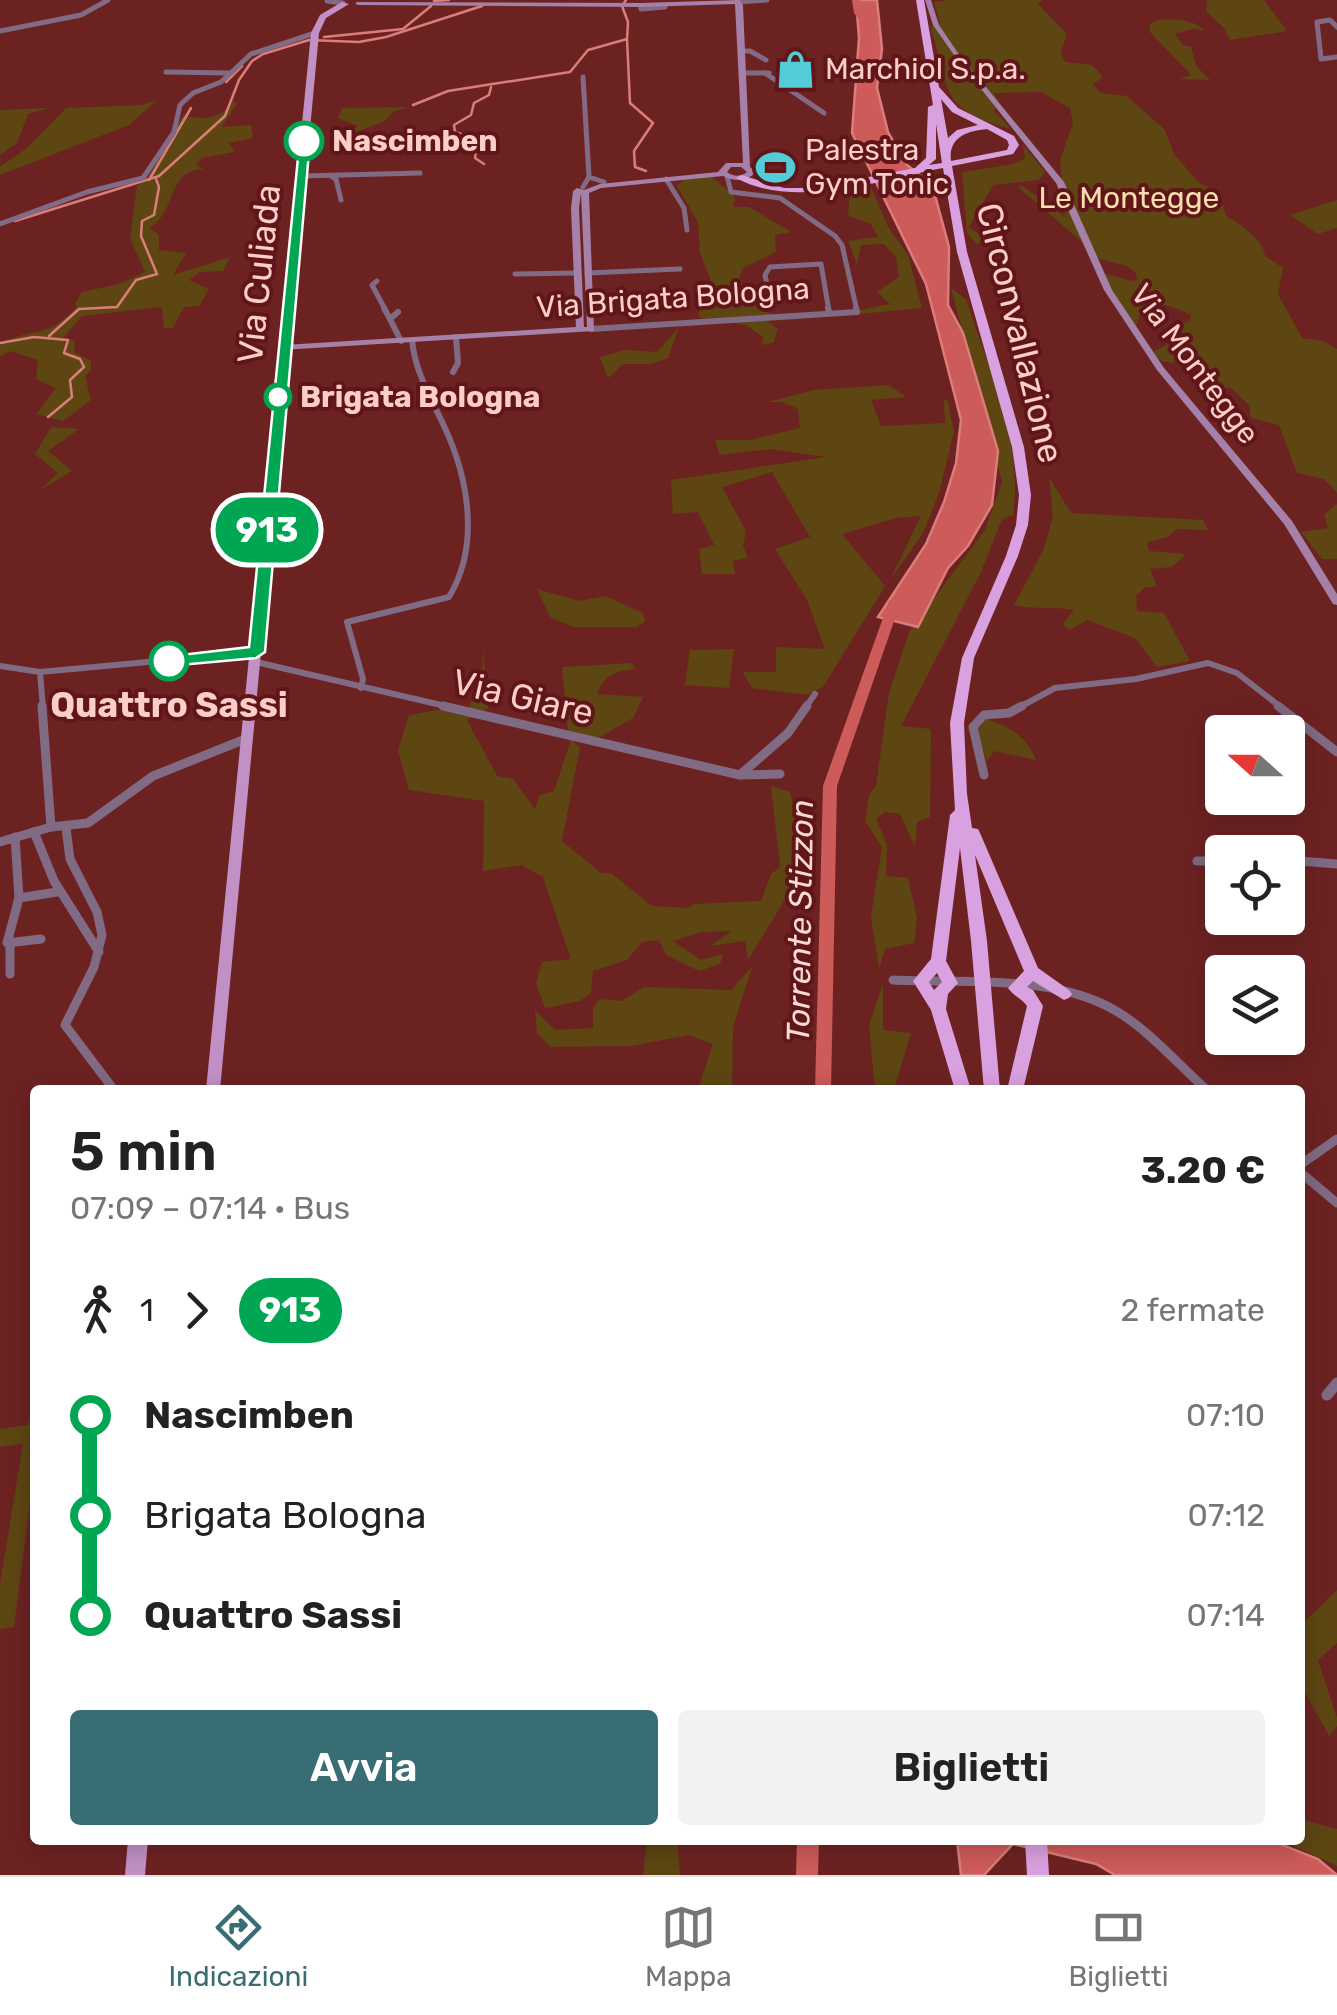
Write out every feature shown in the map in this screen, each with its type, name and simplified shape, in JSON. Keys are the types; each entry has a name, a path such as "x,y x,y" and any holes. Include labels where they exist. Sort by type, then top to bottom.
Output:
{"highway":[{"name":"Circonvallazione","path":"920,0 962,252 1018,447 1025,496 1022,525 1012,556 968,658 957,737 992,1085"},
{"path":"737,174 783,192 812,191 1010,152 1012,138 955,110 933,85"},
{"path":"911,171 929,164 933,85"},
{"path":"946,151 959,130 995,128"},
{"path":"911,171 937,177 947,218 962,252"},
{"path":"961,1085 938,1009 921,982 938,962 957,814 962,808 970,816 975,844 1032,972 1064,994 1034,1016"},
{"path":"938,962 950,983 941,992 938,1009"},
{"path":"1016,1085 1034,1016 1032,1000 1016,988 1032,972"},
{"path":"1036,1845 1038,1875"}],"main road":[{"path":"335,11 341,2 358,2"},
{"path":"315,36 322,18 358,2"},
{"name":"Via Culiada","path":"213,1085 250,737 315,36"},
{"path":"135,1875 138,1845"}],"street":[{"path":"0,31 22,24 72,19 108,0"},
{"path":"380,0 388,1"},
{"path":"358,2 641,6 767,0"},
{"name":"Via Montegge","path":"928,0 936,25 956,54 1060,182 1108,290 1160,370 1288,523 1337,602"},
{"path":"735,1 740,5 742,73 737,174"},
{"path":"725,5 734,10 740,156 737,174"},
{"path":"1337,27 1330,20 1316,22 1321,59 1337,57"},
{"path":"0,224 87,192 143,178 181,117 180,105 190,95 222,82 251,54 315,36"},
{"path":"741,51 750,51 766,60"},
{"path":"166,72 230,73"},
{"path":"742,73 776,73"},
{"path":"765,73 824,113"},
{"path":"583,77 589,177 583,188"},
{"path":"302,176 420,173"},
{"path":"583,272 584,194 600,186 737,174"},
{"path":"586,329 576,193 604,182 737,174"},
{"name":"Via Brigata Bologna","path":"284,348 858,312 842,245 776,196 728,190 737,174"},
{"path":"329,175 336,179 341,200"},
{"path":"589,177 604,182"},
{"path":"666,178 684,208 687,230"},
{"path":"769,295 765,275 770,267 821,264 829,313"},
{"path":"516,276 680,269"},
{"path":"361,688 363,679 347,622 449,597 465,565 465,504 449,438 407,341 372,285 377,280"},
{"path":"390,319 398,312"},
{"path":"452,372 458,364 456,338"},
{"name":"Via Giare","path":"0,666 40,672 256,657 361,688 740,775 780,774"},
{"path":"984,775 974,727 984,715 1009,713 1055,688 1122,681 1208,663 1236,673 1337,752"},
{"path":"40,672 51,827"},
{"path":"740,775 788,733 816,694"},
{"path":"0,842 51,827 88,823 153,776 250,737"},
{"path":"66,828 69,856 102,924 100,952 65,1025 110,1085"},
{"path":"34,832 57,892 100,952"},
{"path":"15,837 19,898 6,943 41,938"},
{"path":"1305,860 1337,864"},
{"path":"1197,862 1205,862"},
{"path":"19,898 57,892"},
{"path":"10,944 10,974"},
{"path":"894,980 1016,988 1064,994 1106,1005 1201,1085"},
{"path":"1305,1164 1337,1139"},
{"path":"1305,1173 1337,1204"},
{"path":"1326,1395 1337,1383"}],"green space":[{"name":"Le Montegge","path":"1042,0 1038,4 1067,34 1061,52 1065,62 1092,65 1103,77 1093,84 1100,93 1127,96 1165,130 1174,154 1200,184 1216,190 1227,217 1251,234 1265,256 1283,268 1278,294 1302,338 1323,341 1337,349 1337,493 1324,479 1297,473 1279,425 1251,418 1249,405 1231,388 1201,389 1188,365 1159,360 1154,351 1169,344 1171,328 1190,321 1191,315 1164,305 1150,305 1141,313 1134,329 1099,272 1132,281 1137,280 1136,273 1127,266 1092,257 1087,246 1019,188 1021,185 1065,217 1060,160 1073,123 1070,108 1041,92 994,93 1001,106 993,110 1011,129 969,113 958,104 945,81 930,27 940,23 934,2"},
{"path":"1207,0 1264,0 1287,31 1230,40 1224,28 1206,11"},
{"path":"1158,20 1190,22 1204,31 1195,28 1175,34 1183,45 1191,47 1196,66 1210,80 1180,79 1191,75 1150,32 1150,24"},
{"path":"157,100 129,125 0,175 0,167 27,148 66,108 142,105"},
{"path":"233,101 237,103 222,127 251,125 253,138 229,143 235,152 202,158 196,165 203,169 183,176 164,212 149,228 159,235 159,250 186,253 173,275 230,257 223,271 200,272 189,280 209,289 199,306 184,307 173,328 164,328 162,307 82,316 63,338 75,341 74,352 91,361 91,370 85,376 91,400 63,421 36,414 56,388 36,379 38,360 10,351 0,356 0,344 57,324 77,307 82,292 119,284 145,272 130,238 137,186 146,180 183,115 211,117 224,112"},
{"path":"411,107 394,111 385,121 333,141 358,126 338,118 342,108"},
{"path":"49,108 28,114 17,143 0,155 0,110"},
{"path":"1023,145 1045,172 1039,180 993,185 969,227 987,240 977,244 967,233 962,172 1014,164 1025,158"},
{"path":"711,176 735,197 733,207 749,207 791,232 775,235 776,252 743,268 739,278 757,306 780,316 804,319 767,321 778,329 773,343 761,345 763,337 746,325 698,317 701,305 716,293 700,253 698,222 677,186 685,179"},
{"path":"870,185 888,227 908,255 922,308 828,317 890,304 877,292 899,277 896,257 884,244 861,245 857,264 848,241 878,237 870,223 848,216 850,189"},
{"path":"1337,200 1337,228 1318,234 1290,215"},
{"path":"951,288 966,299 1002,406 1013,460 1013,515 1002,519 981,572 901,726 931,729 930,817 917,822 915,847 900,814 885,812 876,819 887,844 886,876 908,878 917,918 914,943 885,949 879,969 871,917 882,847 865,821 869,795 876,786 889,693 909,632 985,530 1002,482"},
{"path":"679,327 668,358 651,364 623,364 608,378 600,357 625,350 657,352"},
{"path":"889,385 906,397 871,400 881,426 945,423 947,399 954,431 939,493 923,533 890,580 921,516 896,518 842,534 885,586 823,687 808,695 752,688 743,672 776,672 776,647 825,649 807,600 775,549 810,537 772,472 722,487 746,531 743,546 748,558 733,561 735,574 702,574 699,549 714,545 698,512 673,514 671,480 826,457 770,449 720,455 715,440 750,440 800,428 798,409 782,402 768,402 814,390"},
{"path":"51,427 79,429 48,451 72,471 40,490 58,473 35,454"},
{"path":"1049,477 1071,513 1203,520 1208,530 1176,529 1168,537 1147,542 1149,551 1186,554 1172,567 1150,569 1157,586 1144,588 1136,596 1137,611 1164,613 1190,661 1157,667 1135,638 1087,620 1070,630 1063,624 1074,610 1014,605 1044,549 1053,517"},
{"path":"1337,504 1337,559 1322,559 1301,532 1328,528 1324,515"},
{"path":"537,589 579,601 605,596 643,613 645,621 637,627 573,627 550,617"},
{"path":"483,648 488,708 467,720 497,776 513,779 535,809 540,795 554,791 571,740 580,747 562,841 601,873 611,873 652,906 688,908 694,904 761,901 771,874 780,867 771,786 790,792 803,844 787,896 748,960 745,941 710,946 732,931 702,932 673,941 701,960 723,954 720,964 699,971 666,955 659,940 642,942 627,960 593,971 591,993 580,1001 545,1008 536,983 542,962 571,959 543,877 521,865 483,871 484,801 409,790 398,750 409,715 438,710 464,716 482,682"},
{"path":"734,649 729,688 685,685 690,650"},
{"path":"632,663 635,669 612,675 597,694 643,697 633,718 596,739 568,732 562,667"},
{"path":"987,719 1017,734 1036,760 994,751 987,761 977,731"},
{"path":"752,967 733,1027 732,1085 699,1085 713,1044 688,1035 631,1046 550,1047 537,1033 535,1010 555,1030 593,1028 593,1007 600,999 621,1001 644,987 731,990"},
{"path":"883,983 883,1030 911,1033 895,1085 875,1085 869,1026"},
{"path":"30,1417 30,1502 14,1627 0,1629 0,1584 23,1444 0,1447 0,1429 28,1425"},
{"path":"1337,1590 1337,1643 1318,1660 1337,1718 1337,1726 1329,1736 1305,1692 1305,1621"},
{"path":"1305,1820 1337,1829 1337,1866 1292,1845 1305,1845"},
{"path":"646,1845 677,1845 680,1875 643,1875"}],"shaded area":[{"path":"856,0 877,0 882,49 877,88 888,132 907,165 930,183 936,199 949,247 948,305 963,333 998,451 992,505 968,546 948,568 918,627 878,617 926,544 944,502 956,463 961,420 926,284 852,133 859,38"},
{"path":"958,1845 1012,1845 984,1875 961,1875"},
{"path":"1017,1845 1283,1845 1318,1859 1337,1875 1115,1875 1096,1864"}],"waterway":[{"path":"434,1 449,0"},
{"path":"626,0 622,6 628,22 627,39"},
{"name":"Torrente Stizzon","path":"856,0 858,13 866,23"},
{"path":"324,37 403,29 431,6"},
{"path":"150,179 159,176 225,116 239,80 252,61 263,54 309,40 359,42 386,37 482,6"},
{"path":"413,105 448,91 570,72 588,50 627,39"},
{"path":"627,39 630,103 653,123 634,151 635,167 646,171"},
{"path":"226,82 242,66"},
{"path":"484,164 475,158 476,150 464,135 455,132 454,125 471,115 474,103 489,95 491,87"},
{"path":"150,179 191,108"},
{"path":"15,221 150,179"},
{"path":"49,336 79,309 117,307 136,280 157,274 141,236 142,221 154,215 159,187 156,179"},
{"path":"0,343 34,337 68,340 64,353 80,359 84,367 70,380 72,397 48,417"},
{"name":"Torrente Stizzon","path":"823,1085 830,786 895,601"},
{"name":"Torrente Stizzon","path":"807,1875 808,1845"}],"bus line":[{"name":"913","path":"169,661 256,652 304,141"}],"place":[{"name":"Marchiol S.p.a.","path":"795,69"},
{"name":"Nascimben","path":"304,141"},
{"name":"Palestra Gym Tonic","path":"775,167"},
{"name":"Brigata Bologna","path":"278,397"},
{"name":"Quattro Sassi","path":"169,661"}]}
